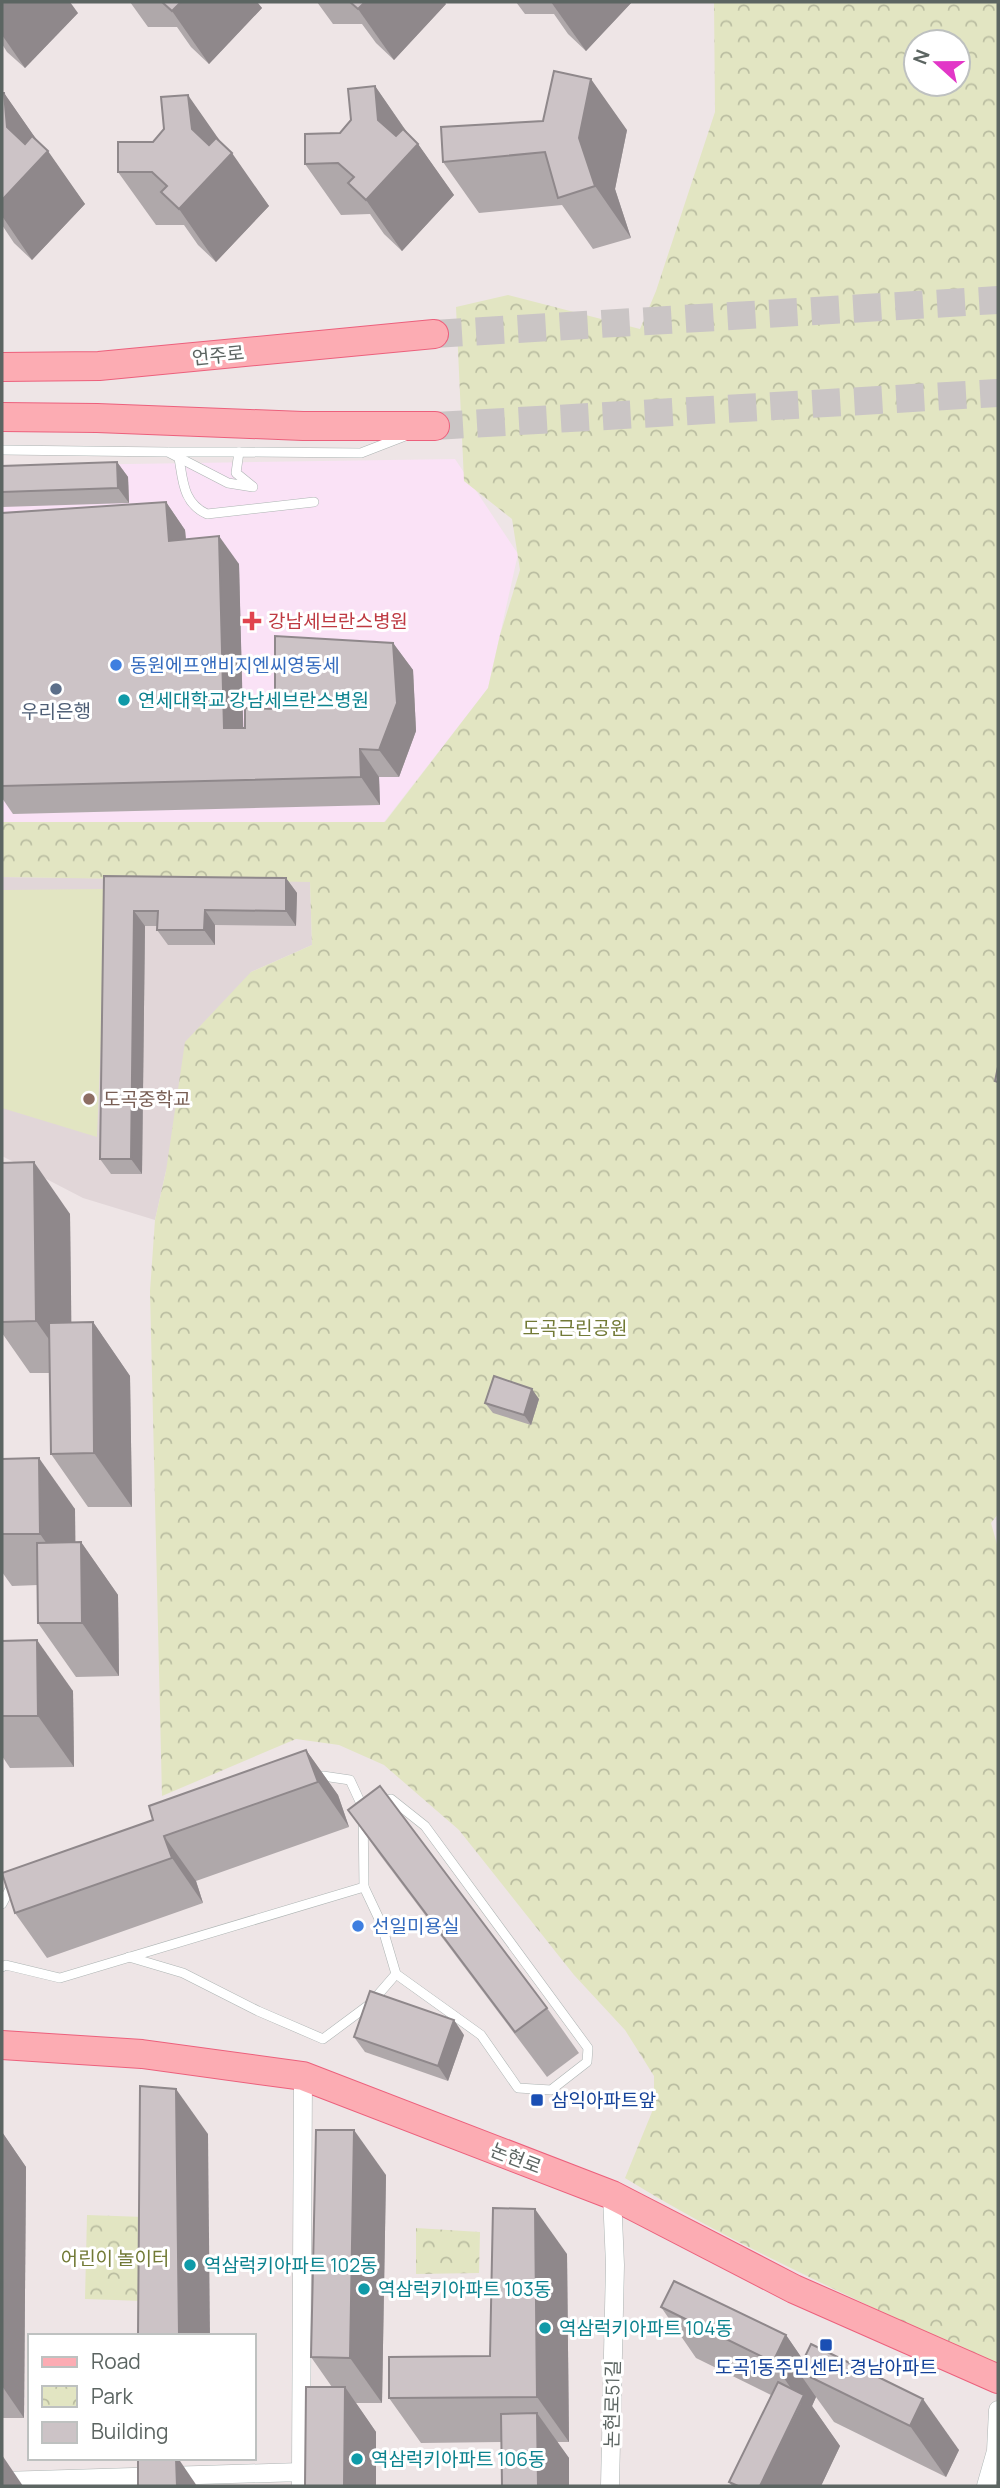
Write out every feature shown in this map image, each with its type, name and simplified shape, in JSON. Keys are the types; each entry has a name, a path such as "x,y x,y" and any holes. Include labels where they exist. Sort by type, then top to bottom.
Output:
{"main road":[{"name":"언주로","path":"2,367 99,366 434,334"},
{"path":"2,417 303,426 435,426"},
{"name":"논현로","path":"2,2045 142,2054 303,2076 612,2195 794,2289 998,2379"}],"street":[{"path":"2,2481 301,2479 303,2076"},
{"name":"논현로51길","path":"610,2486 615,2265 612,2195"},
{"path":"986,2486 996,2451 998,2410"}],"lane":[{"path":"2,450 361,453 435,426"},
{"path":"168,452 228,483 253,487 236,473 239,452"},
{"path":"178,458 185,490 196,509 207,514 314,502"},
{"path":"310,1780 323,1776 350,1780 363,1808 364,1886 380,1923 396,1974 481,2035 519,2088 551,2090 587,2062 588,2048 425,1826 391,1799 363,1808"},
{"path":"2,1904 19,1873"},
{"path":"2,1967 6,1965 60,1978 364,1886"},
{"path":"129,1957 183,1973 258,2011 323,2039 370,2004 396,1974"}],"shaded area":[{"name":"강남세브란스병원","path":"455,459 518,554 488,688 384,822 2,822 2,466"},
{"name":"도곡중학교","path":"2,877 310,881 312,945 251,972 166,1171 155,1220 83,1198 2,1156"}],"green space":[{"name":"도곡근린공원","path":"714,2 998,2 998,1514 991,1523 998,1548 998,2369 716,2230 625,2178 654,2107 654,2076 625,2030 574,1975 459,1830 384,1765 339,1745 296,1739 162,1796 150,1291 155,1220 166,1171 185,1042 251,972 312,945 310,882 2,877 2,822 385,822 488,688 500,635 520,570 512,519 464,481 456,307 508,295 640,329 656,291 715,112"},
{"path":"107,889 97,1137 2,1108 2,890"},
{"name":"어린이 놀이터","path":"87,2215 144,2217 143,2301 85,2299"},
{"path":"416,2228 480,2232 479,2273 416,2274"}],"building":[{"path":"162,2 181,2 172,11"},
{"path":"350,2 365,2 358,9"},
{"path":"554,71 591,79 579,138 595,186 558,198 545,152 443,162 441,127 543,121"},
{"path":"375,86 378,120 396,136 403,129 418,144 366,200 348,183 354,177 338,163 305,164 305,134 340,133 351,120 348,89"},
{"path":"2,93 7,127 25,144 32,136 48,151 2,200"},
{"path":"188,95 192,129 209,145 216,138 232,153 179,209 161,192 167,186 152,172 118,172 118,142 153,142 164,129 161,97"},
{"path":"117,462 118,488 2,492 2,466"},
{"name":"연세대학교 강남세브란스병원","path":"166,502 169,541 219,536 224,728 245,728 245,708 275,709 275,636 393,643 397,703 379,750 360,749 361,777 2,786 2,513"},
{"path":"104,876 286,878 286,911 205,910 204,930 157,930 158,911 134,911 131,1159 100,1159"},
{"path":"34,1162 36,1321 2,1322 2,1163"},
{"path":"93,1322 94,1453 51,1454 49,1323"},
{"path":"494,1376 532,1389 524,1415 485,1403"},
{"path":"39,1458 40,1534 2,1534 2,1459"},
{"path":"81,1542 82,1623 38,1623 37,1543"},
{"path":"37,1640 38,1716 2,1716 2,1641"},
{"path":"306,1750 318,1782 164,1836 172,1858 15,1913 2,1873 153,1820 149,1806"},
{"path":"380,1786 547,2008 515,2032 348,1810"},
{"path":"370,1991 454,2020 438,2066 354,2037"},
{"path":"140,2086 176,2089 179,2334 138,2334"},
{"path":"316,2130 354,2130 350,2358 311,2357"},
{"path":"493,2208 535,2209 537,2397 389,2398 389,2357 490,2356"},
{"path":"674,2281 786,2335 773,2362 661,2307"},
{"path":"811,2344 923,2399 910,2426 798,2371"},
{"path":"778,2382 804,2395 760,2486 738,2486 729,2482"},
{"path":"306,2387 345,2387 344,2486 305,2486"},
{"path":"537,2413 538,2486 502,2486 501,2414"},
{"path":"138,2460 176,2460 177,2486 138,2486"}],"tunnel":[{"path":"434,334 998,300"},
{"path":"435,426 998,393"}],"place":[{"name":"강남세브란스병원","path":"252,621"},
{"name":"동원에프앤비지엔씨영동세","path":"116,665"},
{"name":"우리은행","path":"56,689"},
{"name":"연세대학교 강남세브란스병원","path":"124,700"},
{"name":"도곡중학교","path":"89,1099"},
{"name":"선일미용실","path":"358,1926"},
{"name":"삼익아파트앞","path":"537,2100"},
{"name":"역삼럭키아파트 102동","path":"190,2265"},
{"name":"역삼럭키아파트 103동","path":"364,2289"},
{"name":"역삼럭키아파트 104동","path":"545,2328"},
{"name":"도곡1동주민센터.경남아파트","path":"826,2345"},
{"name":"역삼럭키아파트 106동","path":"357,2459"}]}
